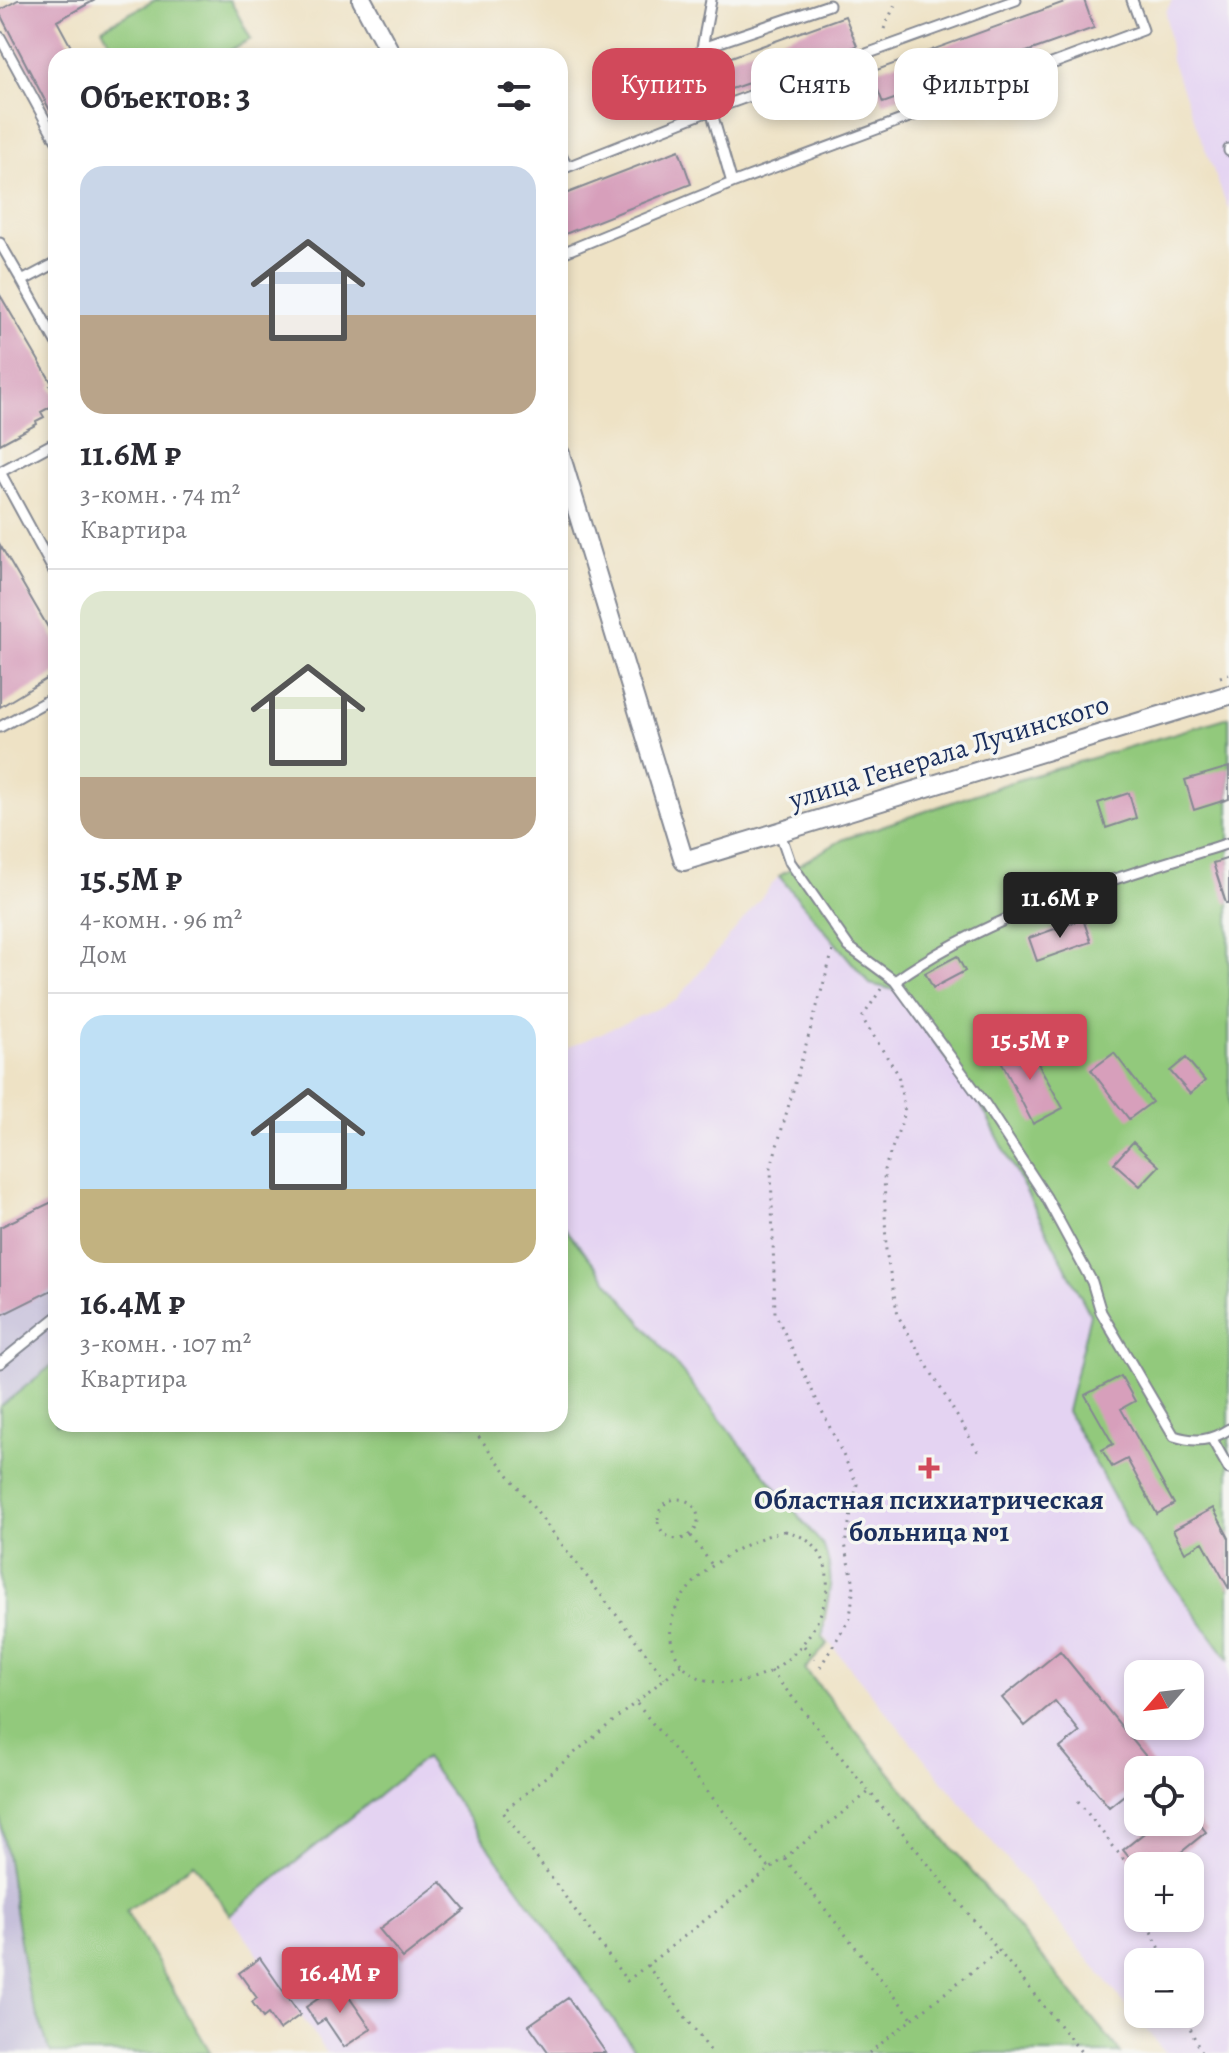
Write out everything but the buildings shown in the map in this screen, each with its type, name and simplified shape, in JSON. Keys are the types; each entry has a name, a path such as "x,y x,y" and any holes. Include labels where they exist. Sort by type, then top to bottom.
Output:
{"street":[{"path":"362,0 388,48"},
{"name":"улица Генерала Лучинского","path":"568,460 684,861 1229,695"}],"lane":[{"path":"711,0 702,48 829,5"},
{"path":"735,101 1016,0"},
{"path":"568,251 732,183 1143,30 1132,0"},
{"path":"0,37 48,125"},
{"path":"568,167 686,120"},
{"path":"714,120 732,183"},
{"path":"0,243 48,328"},
{"path":"22,281 48,267"},
{"path":"48,446 0,472 48,560"},
{"path":"0,727 48,700"},
{"path":"780,833 790,862 838,932 849,947 895,981 985,1104 1046,1197 1092,1282 1101,1312 1174,1436 1191,1442 1212,1439 1229,1429"},
{"path":"895,981 929,957 1023,914 1229,843"},
{"path":"0,1363 48,1324"},
{"path":"1212,1439 1229,1469"}],"path":[{"path":"884,29 897,0"},
{"path":"1214,679 1229,674"},
{"path":"820,1667 850,1618 854,1584 845,1544 857,1484 775,1313 771,1167 838,932"},
{"path":"895,981 882,988 862,1018 898,1074 905,1113 884,1170 886,1251 898,1316 980,1455"},
{"path":"475,1432 665,1678"},
{"path":"682,1498 691,1503 698,1516 691,1536 679,1540 660,1530 661,1507 670,1500 682,1498"},
{"path":"785,1531 802,1535 816,1547 825,1568 826,1588 816,1629 804,1646 771,1671 727,1684 702,1679 681,1665 672,1637 678,1609 712,1565 749,1541 785,1531"},
{"path":"691,1536 712,1565"},
{"path":"804,1646 814,1659"},
{"path":"681,1665 503,1812 627,1981 869,1792"},
{"path":"771,1671 1082,2053"},
{"path":"636,1702 770,1869"},
{"path":"1078,1801 1124,1860"},
{"path":"784,1858 913,2019"},
{"path":"869,2053 998,1951"},
{"path":"647,1965 712,2053"},
{"path":"1190,2028 1201,2053"}],"shaded area":[{"path":"1172,0 1229,0 1229,211 1171,60 1166,12"},
{"name":"Областная психиатрическая больница №1","path":"779,876 870,984 895,990 979,1101 1090,1314 1067,1411 1129,1525 1229,1660 1229,2053 1165,2053 1145,2028 1204,2028 1204,1948 1124,1948 1124,2003 823,1638 830,1598 824,1547 568,1232 568,1048 677,1000"},
{"path":"48,1204 48,1368 0,1407 0,1227"},
{"path":"426,1758 637,2053 327,2053 230,1915"},
{"path":"0,1816 28,1990 51,2053 0,2053"}],"green space":[{"path":"155,0 230,0 251,39 234,48 113,48 102,28"},
{"path":"1229,717 1229,1660 1129,1525 1067,1411 1090,1314 979,1101 895,990 870,984 779,876 844,839 1008,783"},
{"path":"568,1232 824,1547 830,1574 823,1638 828,1644 805,1669 1121,2053 637,2053 425,1758 230,1915 194,1863 126,1911 211,2053 51,2053 28,1990 0,1816 0,1407 48,1368 48,1432 568,1432"}],"place":[{"name":"Областная психиатрическая больница №1","path":"929,1468"}]}
